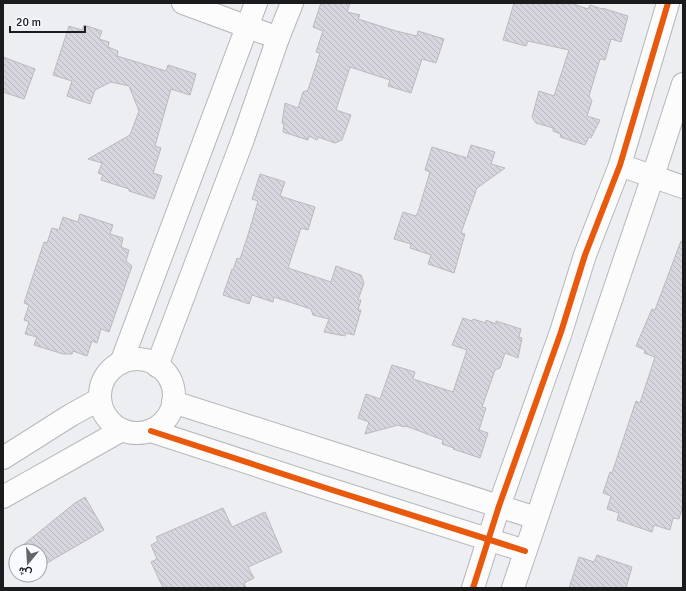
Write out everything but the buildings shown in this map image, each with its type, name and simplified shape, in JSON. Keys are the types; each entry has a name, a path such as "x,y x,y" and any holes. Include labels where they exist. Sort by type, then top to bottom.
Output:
{"street":[{"path":"183,3 278,38"},
{"path":"122,363 256,3"},
{"path":"157,366 243,139 278,38 292,3"},
{"path":"473,588 499,506 561,332 585,255 620,165 668,3"},
{"path":"513,588 683,84"},
{"path":"620,165 683,187"},
{"path":"130,360 149,362 157,366 169,378 174,393 173,402 168,416 158,427 144,433 122,430 114,425 107,418 102,409 100,399 101,388 105,378 112,369 130,360"},
{"path":"3,458 71,415 100,399"},
{"path":"173,402 536,518"},
{"path":"3,496 122,430"},
{"path":"151,431 329,489 525,550"}],"cycle path":[{"path":"473,588 499,506 561,332 585,255 620,165 668,3"},
{"path":"151,431 525,551"}]}
